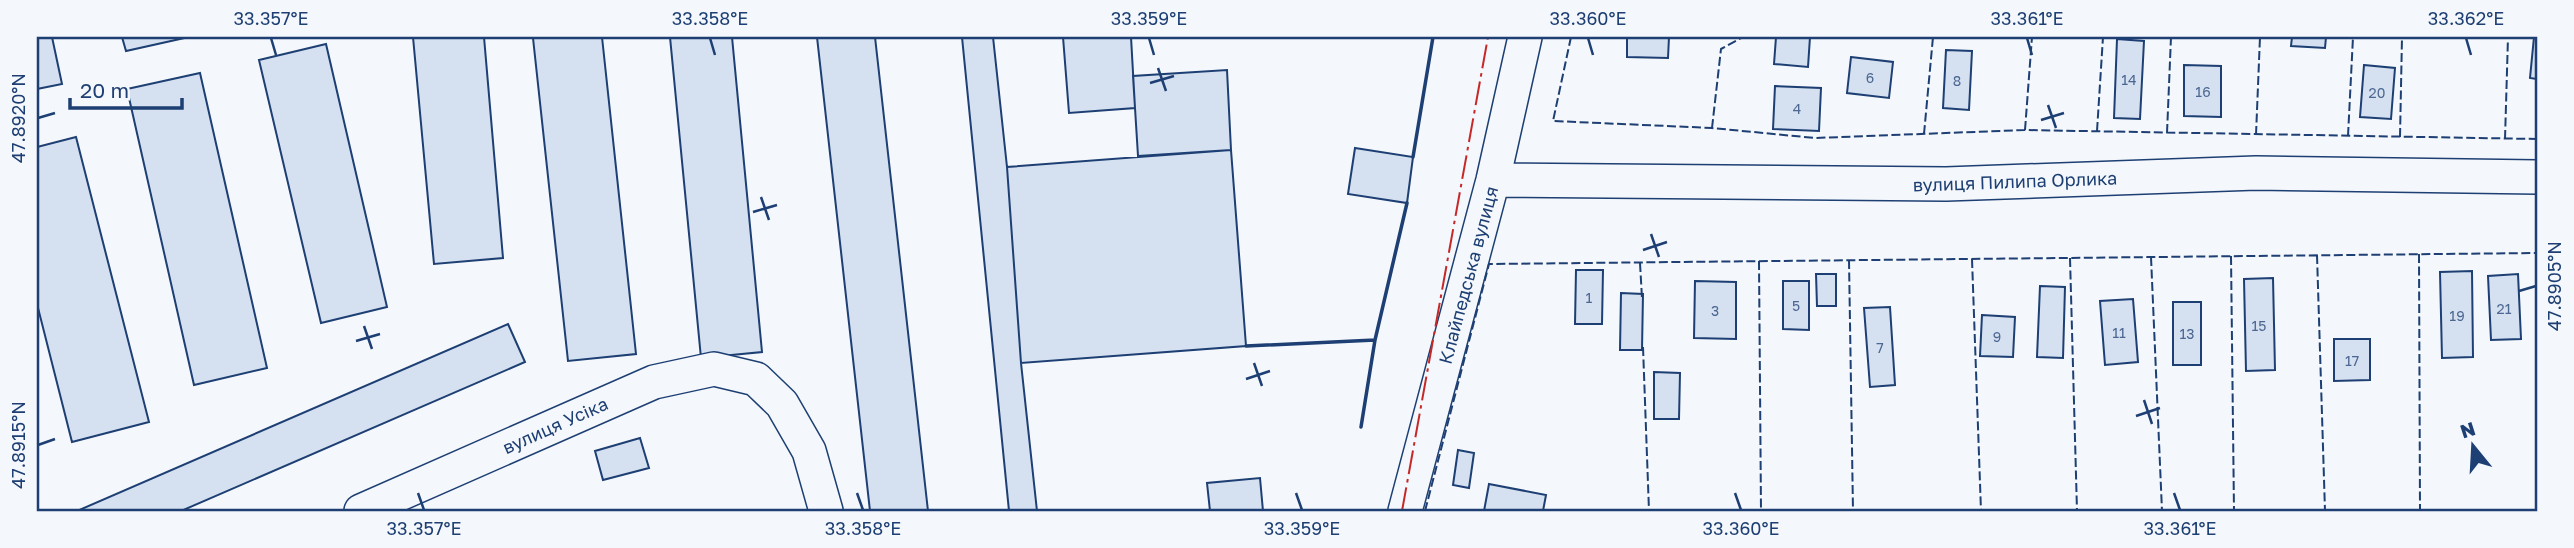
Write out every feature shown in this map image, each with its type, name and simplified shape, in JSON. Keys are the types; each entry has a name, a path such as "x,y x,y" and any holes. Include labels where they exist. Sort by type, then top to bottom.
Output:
{"street":[{"name":"Клайпедська вулиця","path":"1405,511 1493,180 1525,37"},
{"name":"вулиця Пилипа Орлика","path":"1493,180 1946,184 2256,173 2537,177"},
{"name":"вулиця Усіка","path":"361,511 654,382 714,369 755,379 782,404 809,451 826,511"}],"building":[{"path":"37,37 52,37 62,84 37,89"},
{"path":"122,37 189,37 126,51"},
{"path":"413,37 484,37 503,258 434,264"},
{"path":"602,37 636,354 568,361 533,38"},
{"path":"670,37 732,37 762,352 701,358"},
{"path":"817,37 875,37 928,511 870,511"},
{"path":"962,37 993,37 1007,167 1021,363 1037,511 1009,511"},
{"path":"1063,37 1131,37 1135,108 1069,113"},
{"path":"1627,37 1669,37 1668,58 1627,57"},
{"path":"1776,37 1810,37 1808,67 1774,64"},
{"path":"2292,37 2326,37 2325,48 2291,46"},
{"path":"2534,37 2537,37 2537,79 2530,78"},
{"path":"2117,39 2144,41 2140,119 2114,118"},
{"path":"326,44 387,307 321,323 259,60"},
{"path":"1946,50 1972,51 1969,110 1943,108"},
{"path":"1851,57 1893,62 1889,98 1847,93"},
{"path":"2184,65 2221,66 2221,117 2184,116"},
{"path":"2364,65 2395,68 2391,119 2360,117"},
{"path":"1227,70 1231,150 1138,156 1133,76"},
{"path":"200,73 267,368 194,385 127,89"},
{"path":"1775,86 1821,88 1819,131 1773,129"},
{"path":"76,137 149,422 72,442 37,304 37,147"},
{"path":"1355,148 1413,157 1407,203 1348,194"},
{"path":"1231,150 1246,346 1021,363 1007,167"},
{"path":"1576,270 1603,270 1602,324 1575,324"},
{"path":"2472,271 2473,357 2442,358 2440,272"},
{"path":"1816,274 1836,274 1836,306 1817,306"},
{"path":"2518,274 2521,339 2491,340 2488,276"},
{"path":"2273,278 2275,370 2246,371 2244,279"},
{"path":"1695,281 1736,282 1736,339 1694,338"},
{"path":"1783,281 1809,281 1809,330 1783,329"},
{"path":"2040,286 2065,287 2063,358 2037,357"},
{"path":"1621,293 1643,294 1642,350 1620,350"},
{"path":"2133,299 2138,362 2105,365 2100,301"},
{"path":"2173,302 2201,302 2201,365 2173,365"},
{"path":"1890,307 1895,385 1870,387 1864,308"},
{"path":"1982,315 2015,317 2013,357 1980,356"},
{"path":"508,324 525,362 181,511 77,511"},
{"path":"2334,339 2370,339 2370,380 2334,381"},
{"path":"1654,372 1680,373 1679,419 1654,419"},
{"path":"640,438 649,468 603,480 595,451"},
{"path":"1458,450 1474,453 1469,488 1453,485"},
{"path":"1260,478 1263,511 1210,511 1207,483"},
{"path":"1489,484 1546,495 1543,511 1484,511"}],"fence":[{"path":"1571,37 1553,121 1712,128 1815,138 2025,130 2537,139"},
{"path":"1712,128 1721,49 1743,37"},
{"path":"1924,134 1933,37"},
{"path":"2025,130 2032,37"},
{"path":"2097,131 2103,37"},
{"path":"2167,133 2171,37"},
{"path":"2256,135 2260,37"},
{"path":"2348,136 2353,37"},
{"path":"2400,137 2402,37"},
{"path":"2505,139 2508,37"},
{"path":"1425,511 1489,264 2537,253"},
{"path":"2419,254 2420,511"},
{"path":"2317,255 2325,511"},
{"path":"2231,256 2234,511"},
{"path":"2151,257 2162,511"},
{"path":"2070,258 2077,511"},
{"path":"1972,259 1981,511"},
{"path":"1849,260 1853,511"},
{"path":"1759,261 1761,511"},
{"path":"1640,263 1642,298"},
{"path":"1643,347 1649,511"}],"wall":[{"path":"1413,157 1433,37"},
{"path":"1246,346 1375,340 1407,203"},
{"path":"1361,427 1375,340"}],"power":[{"path":"1402,511 1488,37"}]}
